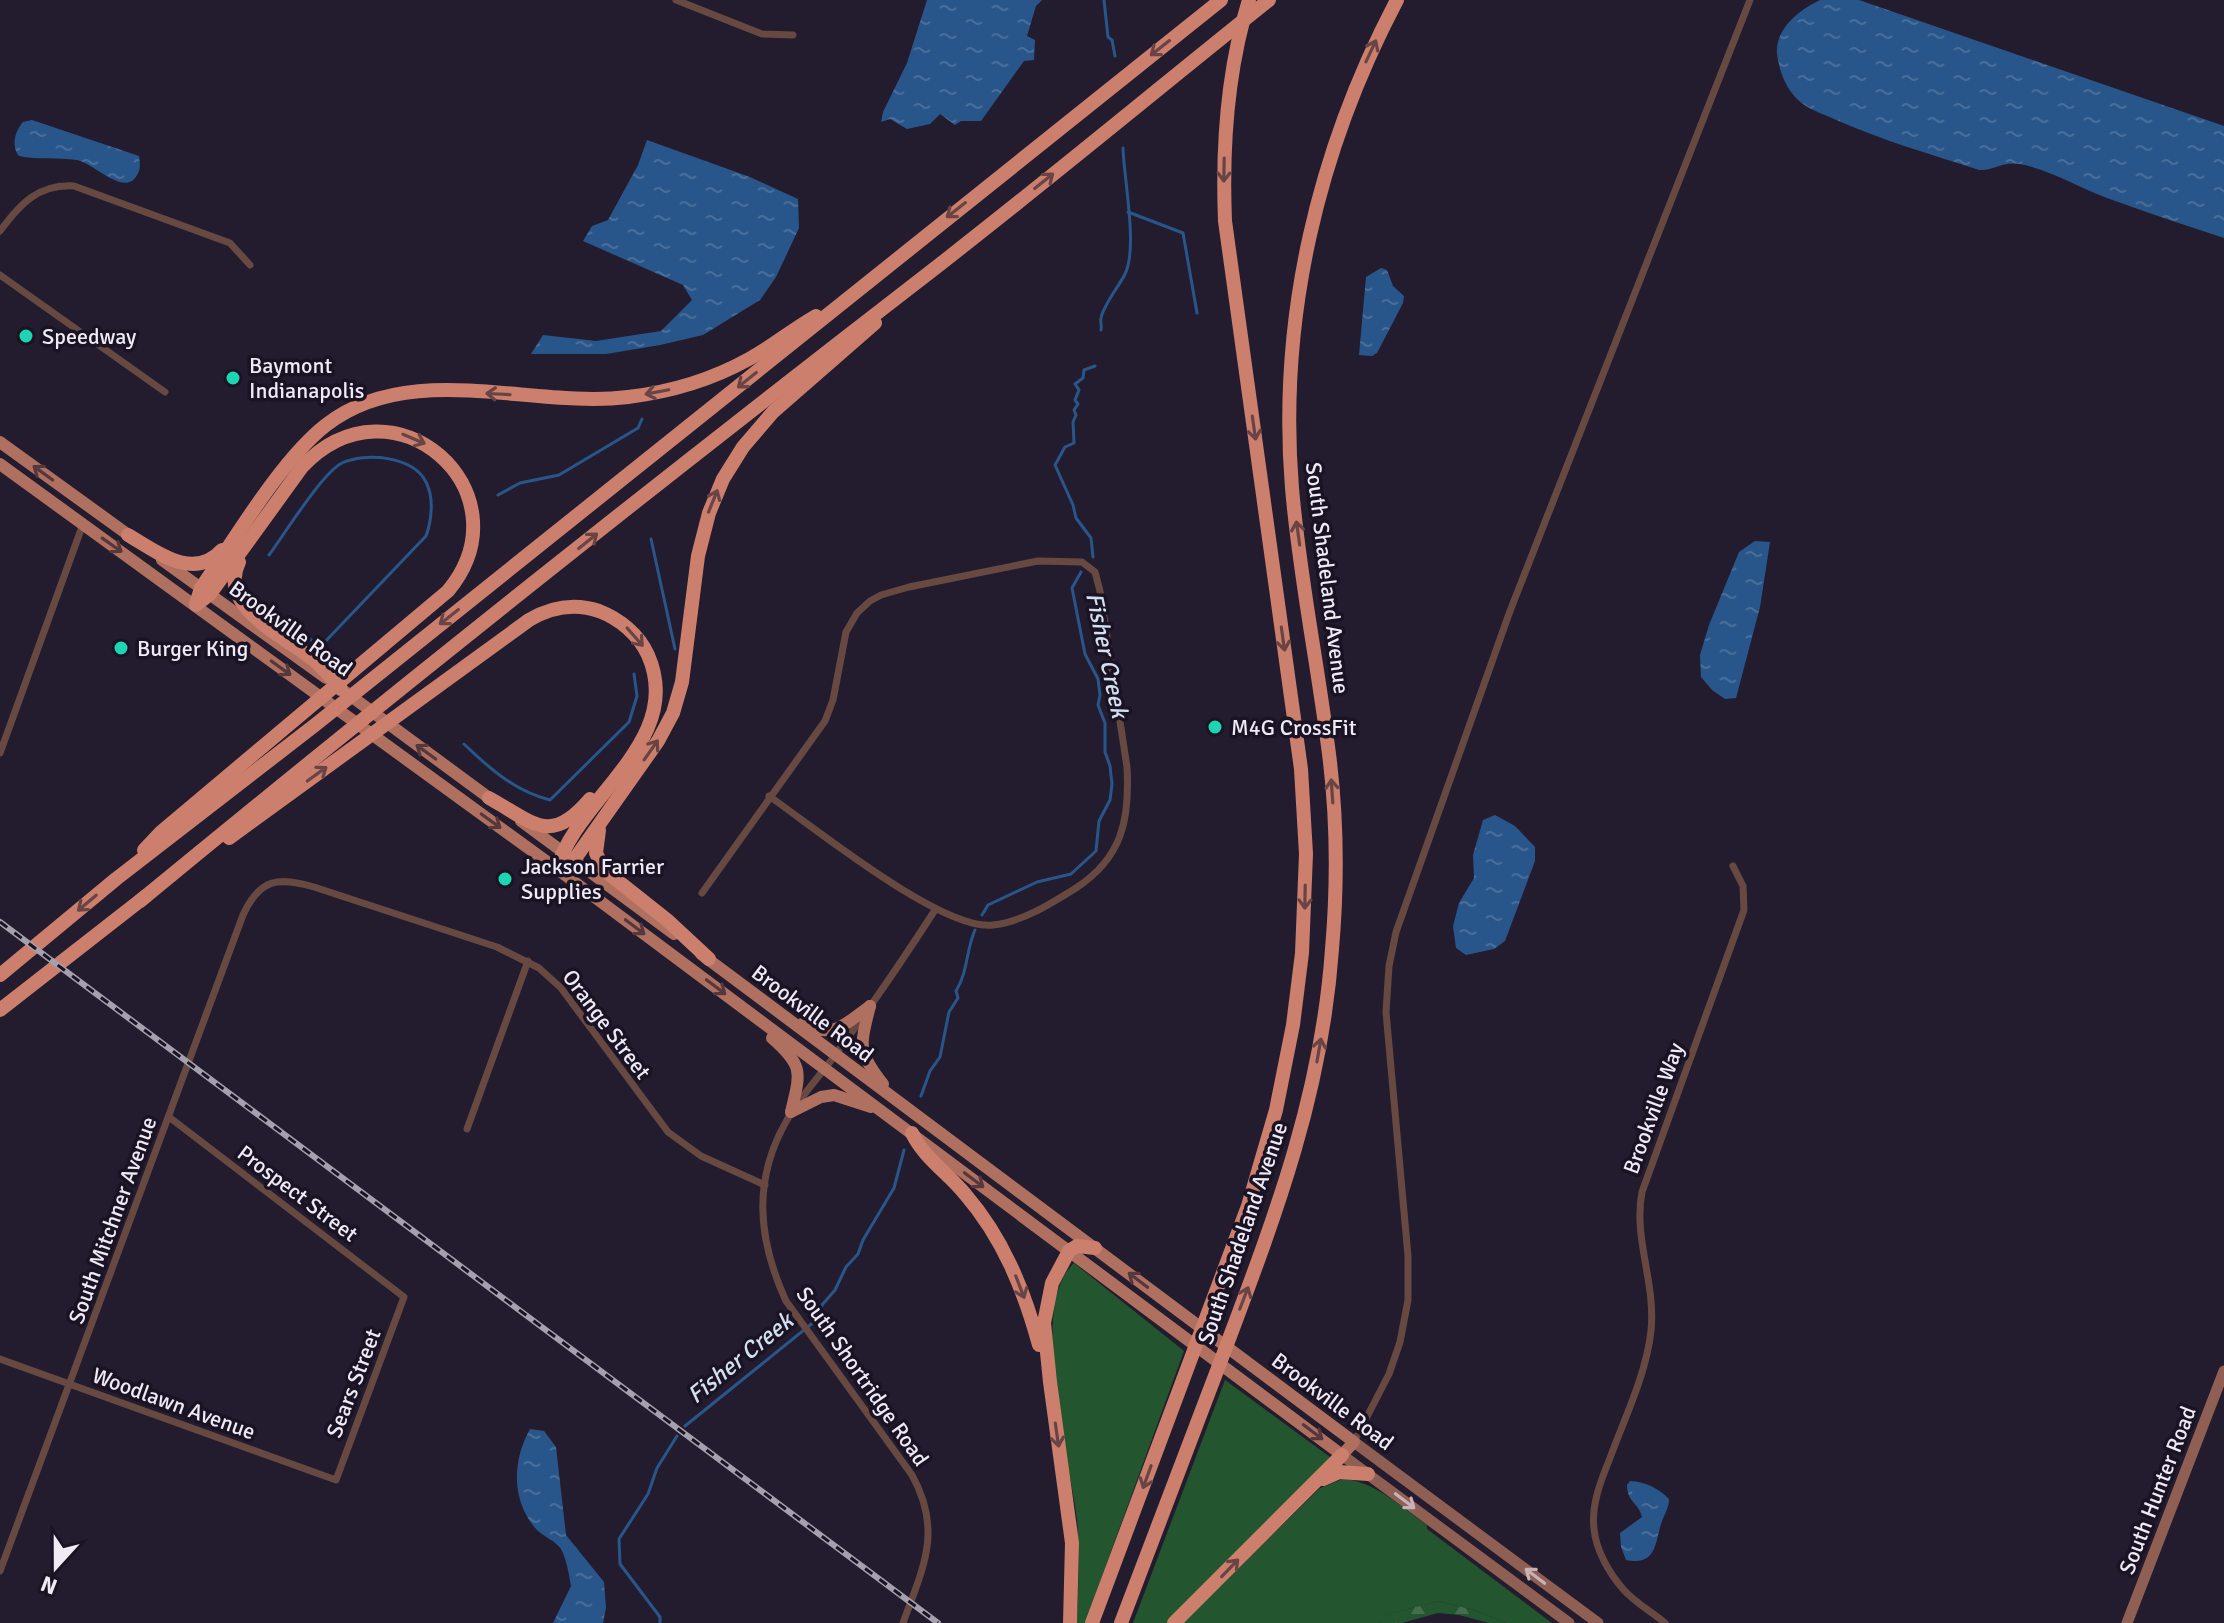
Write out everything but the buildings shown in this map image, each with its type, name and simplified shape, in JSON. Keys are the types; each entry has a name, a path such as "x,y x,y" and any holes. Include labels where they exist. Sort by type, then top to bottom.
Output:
{"highway":[{"path":"308,720 369,681 1221,0"},
{"name":"South Shadeland Avenue","path":"1092,1623 1256,1182 1287,1062 1302,953 1306,854 1301,769 1226,230 1225,152 1230,93 1249,0"},
{"path":"140,901 1269,0"},
{"name":"South Shadeland Avenue","path":"1121,1623 1285,1188 1307,1111 1321,1039 1332,951 1334,817 1328,740 1292,492 1289,413 1292,353 1307,245 1326,167 1361,72 1397,0"},
{"path":"557,869 603,818 658,741 676,704 682,682 700,544 727,471 773,412 859,339 912,286"},
{"path":"206,591 246,523 290,462 314,435 341,415 366,403 393,394 420,390 612,399 672,389 749,359 850,295"},
{"path":"4,971 308,720 356,670 452,587 464,568 471,547 471,509 465,488 448,461 430,446 398,433 374,431 350,435 328,444 310,458 196,605"},
{"path":"128,535 176,562 192,565 217,556 246,523"},
{"path":"250,539 234,574 239,600 253,615 316,662 341,689"},
{"path":"0,1010 140,901 537,616 562,607 583,607 615,619 646,650 655,677 655,698 652,716 642,738 568,855"},
{"path":"489,798 540,826 564,824 575,816 642,738"},
{"path":"603,818 596,844 604,870 667,920 709,959"},
{"path":"912,1133 919,1147 977,1209 1001,1246 1024,1296 1050,1382"},
{"path":"1070,1623 1072,1543 1044,1335 1047,1304 1056,1273 1069,1251 1077,1246 1095,1248"},
{"path":"1174,1623 1342,1455"},
{"path":"1315,1483 1339,1472 1368,1474"}],"main road":[{"name":"Brookville Road","path":"0,442 709,959 1598,1623"},
{"name":"Brookville Road","path":"0,464 557,869 1569,1623"},
{"path":"782,1015 812,1029 829,1032 842,1027 870,1006"},
{"path":"870,1006 862,1042 863,1055 894,1097"},
{"path":"754,1016 790,1055 798,1070 798,1090 791,1112"},
{"path":"791,1112 821,1097 834,1095 880,1109"},
{"name":"South Hunter Road","path":"2127,1623 2224,1371"},
{"path":"1342,1455 1354,1442"}],"street":[{"path":"676,0 762,34 793,35"},
{"path":"699,9 702,0"},
{"path":"1354,1442 1389,1374 1400,1342 1408,1300 1408,1256 1386,1012 1388,975 1396,932 1515,596 1750,0"},
{"path":"0,231 16,209 35,194 53,187 74,186 230,243 250,265"},
{"path":"0,275 165,392"},
{"path":"0,753 83,524"},
{"path":"702,893 769,796 830,711 843,640 855,615 874,599 909,587 1038,561 1074,560 1095,572 1127,767 1127,802 1119,841 1105,865 1091,878 1053,902 1013,920 985,925 935,910 769,796"},
{"name":"Brookville Way","path":"1665,1623 1623,1590 1609,1569 1598,1547 1594,1529 1595,1506 1600,1484 1642,1372 1650,1339 1652,1296 1640,1232 1642,1192 1744,910 1743,886 1733,866"},
{"name":"Orange Street","path":"264,886 287,881 306,884 497,947 528,961 561,988 668,1132 701,1156 765,1185"},
{"name":"South Mitchner Avenue","path":"0,1571 243,915 251,899 264,886"},
{"name":"South Shortridge Road","path":"903,1623 927,1555 929,1538 925,1503 912,1475 796,1315 773,1272 764,1242 762,1209 772,1151 791,1112 870,1006 935,910"},
{"path":"467,1129 528,961"},
{"name":"Prospect Street","path":"169,1117 404,1297"},
{"name":"Sears Street","path":"336,1480 404,1297"},
{"name":"Woodlawn Avenue","path":"0,1359 336,1480"}],"green space":[{"path":"1074,1263 1184,1351 1085,1623 1077,1623 1077,1519 1055,1385 1052,1347 1060,1284"},
{"path":"1225,1380 1330,1457 1171,1623 1133,1623"},
{"path":"1343,1479 1366,1484 1387,1496 1552,1623 1506,1623 1474,1610 1438,1601 1386,1615 1379,1623 1183,1623 1320,1488"},
{"path":"1438,1601 1474,1610 1506,1623 1489,1623 1438,1613 1402,1623 1379,1623 1385,1615"}],"water":[{"path":"927,0 1042,0 1036,6 1027,36 1035,40 1034,60 1024,61 981,121 961,121 955,125 940,114 930,124 907,129 890,119 881,122 907,63"},
{"path":"1820,0 1859,0 2224,126 2224,238 2107,198 2031,167 2014,163 1979,170 1870,134 1805,106 1783,78 1777,45 1790,21"},
{"path":"32,120 139,156 138,173 132,181 125,183 77,160 19,156 15,148 16,134 23,122"},
{"path":"647,140 750,177 798,199 799,228 776,277 760,300 703,335 606,354 531,354 543,335 596,341 661,331 692,300 683,285 583,241 592,226 608,220 638,165"},
{"path":"1381,268 1387,270 1393,286 1404,296 1403,303 1377,353 1372,356 1359,355 1366,277"},
{"path":"1755,541 1770,542 1760,607 1736,698 1725,699 1701,677 1700,655 1739,552"},
{"path":"1495,815 1515,826 1535,847 1535,861 1505,941 1494,949 1466,955 1456,948 1453,926 1459,903 1474,878 1473,855 1483,820"},
{"path":"530,1429 544,1431 556,1447 566,1535 604,1582 606,1608 603,1623 553,1623 571,1586 561,1549 537,1530 522,1507 517,1468"},
{"path":"1630,1481 1651,1486 1669,1499 1652,1552 1649,1557 1636,1561 1626,1560 1621,1547 1620,1533 1642,1517 1629,1495 1627,1485"}],"waterway":[{"name":"Fisher Creek","path":"1104,0 1108,37 1112,40 1115,56"},
{"name":"Fisher Creek","path":"1101,330 1102,313 1129,262 1130,231 1123,148"},
{"path":"1128,212 1183,233 1197,313"},
{"name":"Fisher Creek","path":"1093,557 1091,538 1076,518 1055,465 1065,447 1074,443 1074,410 1078,404 1075,400 1079,390 1075,384 1083,378 1084,370 1095,366"},
{"path":"498,495 520,483 559,475 638,428 642,419"},
{"path":"268,606 320,647 426,536 431,509 426,482 411,467 388,459 363,458 342,463 314,491 269,555"},
{"path":"651,539 675,649"},
{"name":"Fisher Creek","path":"982,915 988,905 1037,882 1071,874 1096,851 1099,821 1110,800 1112,784 1105,752 1105,723 1098,705 1098,679 1085,654 1072,588 1081,572"},
{"path":"464,744 504,778 525,791 550,800 629,722 637,696 634,674"},
{"name":"Fisher Creek","path":"921,1096 930,1071 940,1057 949,1012 958,998 956,991 975,930"},
{"name":"Fisher Creek","path":"685,1426 820,1317 822,1305 858,1254 894,1188 904,1150"},
{"name":"Fisher Creek","path":"660,1623 660,1617 620,1564 619,1539 648,1494 657,1468 677,1436"}],"railway":[{"path":"0,922 938,1623"}],"place":[{"name":"Speedway","path":"26,336"},
{"name":"Baymont Indianapolis","path":"233,378"},
{"name":"Burger King","path":"121,648"},
{"name":"M4G CrossFit","path":"1215,727"},
{"name":"Jackson Farrier Supplies","path":"505,879"}]}
